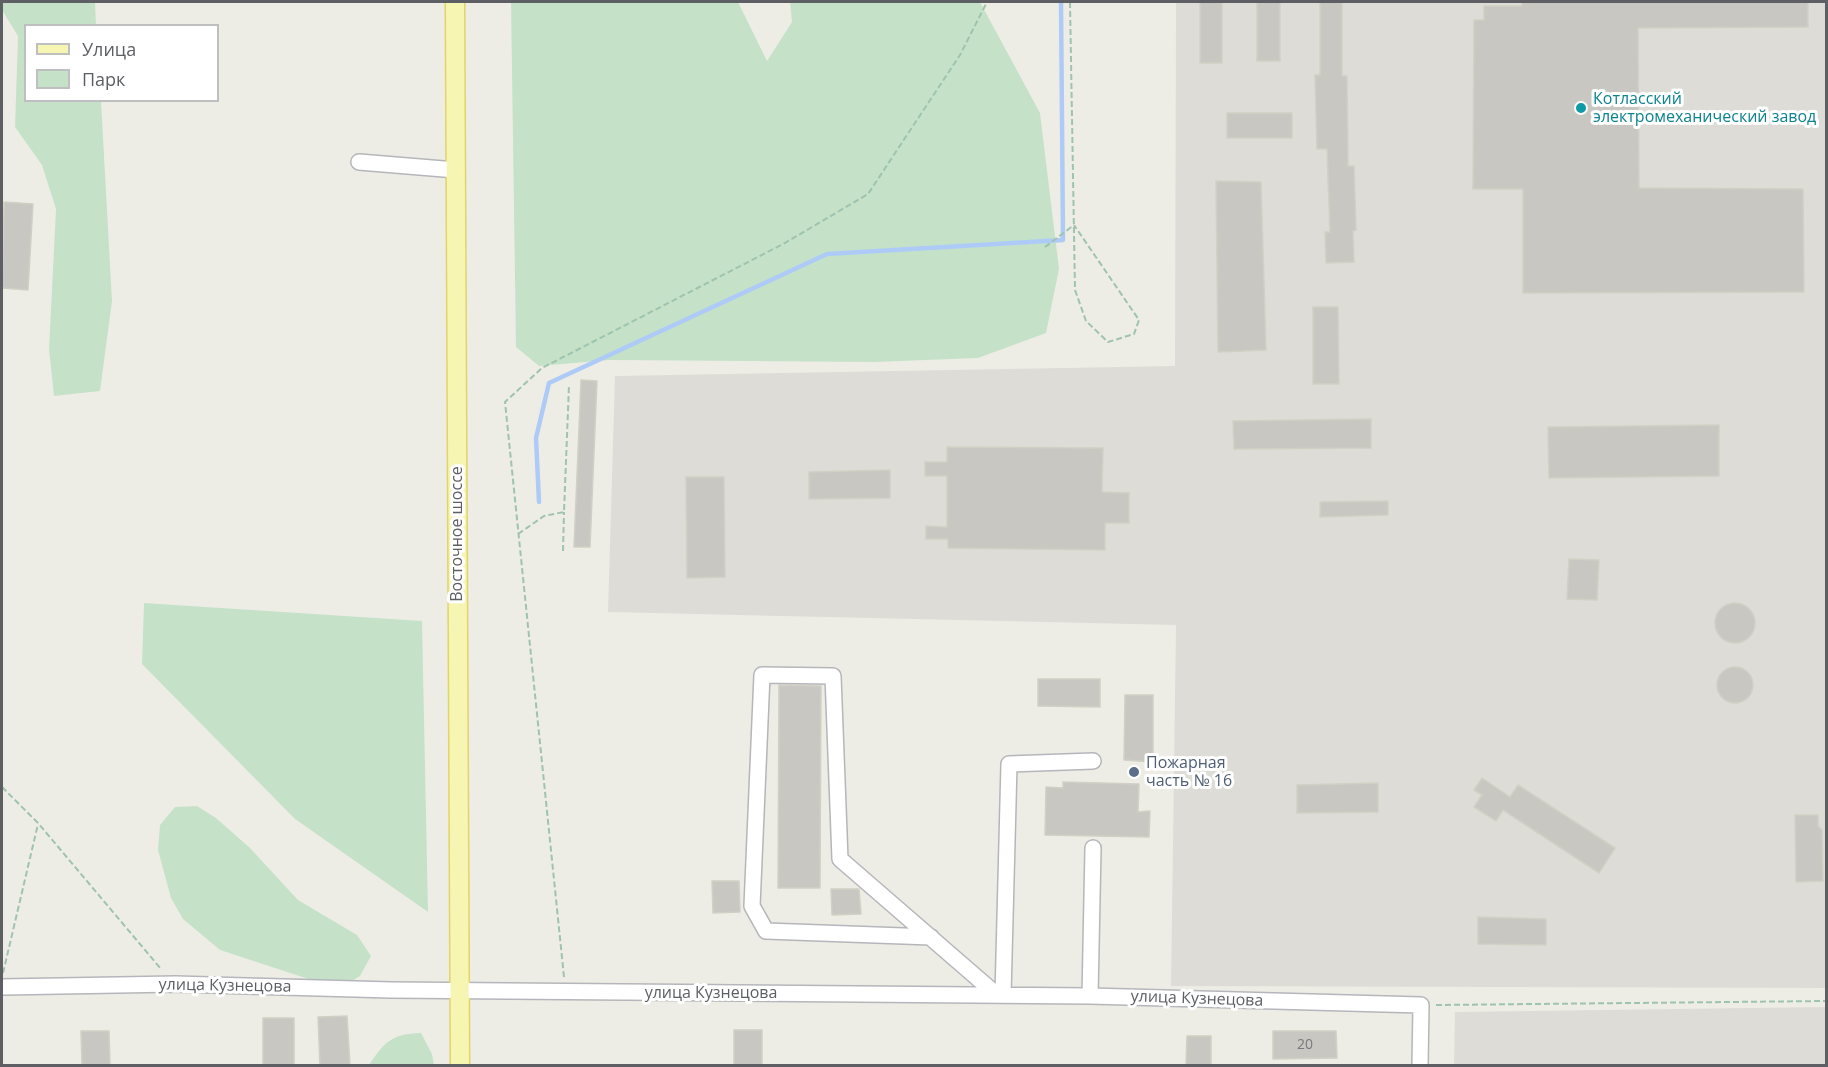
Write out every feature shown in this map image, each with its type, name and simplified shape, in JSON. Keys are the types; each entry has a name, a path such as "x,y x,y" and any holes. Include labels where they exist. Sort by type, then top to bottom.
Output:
{"main road":[{"name":"Восточное шоссе","path":"455,2 460,1065"}],"street":[{"path":"359,162 456,170"},
{"path":"931,937 766,931 752,906 762,675 833,676 840,859 1000,995"},
{"path":"1000,995 1010,764 1093,761"},
{"path":"1090,996 1093,848"},
{"name":"улица Кузнецова","path":"2,987 175,984 459,991 1090,996 1421,1005"},
{"path":"1420,1065 1421,1005"}],"path":[{"path":"565,992 505,402 542,368 785,243 868,194 960,55 987,2"},
{"path":"1070,2 1074,225 1076,290 1086,321 1108,342 1125,339 1134,334 1139,320 1074,225"},
{"path":"1045,247 1074,225"},
{"path":"563,551 570,385"},
{"path":"519,534 544,516 564,512"},
{"path":"2,787 38,824 175,984"},
{"path":"2,982 38,824"},
{"path":"1421,1005 1827,1000"}],"shaded area":[{"path":"1176,2 1826,2 1826,988 1171,986 1176,625 608,612 615,376 1175,366"},
{"path":"1826,1007 1826,1065 1454,1065 1455,1012"}],"green space":[{"path":"2,2 95,2 96,24 24,24 24,102 101,102 112,301 100,391 54,396 49,349 56,209 42,165 15,127 18,36 2,10"},
{"path":"511,2 738,2 767,61 792,22 790,2 980,2 1040,113 1059,269 1046,333 978,358 874,362 609,360 539,366 516,347"},
{"path":"144,603 422,621 428,912 295,819 142,664"},
{"path":"197,806 216,818 250,848 298,900 357,935 371,956 360,976 339,989 220,950 183,919 171,898 158,850 160,825 175,807"},
{"path":"421,1033 432,1054 434,1065 369,1065 390,1040 403,1035"}],"building":[{"path":"1200,2 1222,2 1222,63 1200,63"},
{"path":"1257,2 1280,2 1280,61 1257,61"},
{"path":"1320,2 1342,2 1342,76 1347,76 1348,166 1354,166 1356,230 1353,231 1354,262 1326,263 1325,232 1330,232 1327,149 1317,149 1315,75 1320,75"},
{"name":"Котласский электромеханический завод","path":"1522,2 1808,2 1808,27 1638,28 1639,188 1803,189 1804,292 1523,293 1523,189 1473,189 1474,20 1484,20 1484,6 1522,6"},
{"path":"1227,113 1292,113 1292,138 1227,138"},
{"path":"1216,181 1261,182 1266,350 1218,352"},
{"path":"4,202 33,204 28,290 2,288"},
{"path":"1313,307 1338,307 1339,384 1313,384"},
{"path":"581,380 597,381 590,547 574,547"},
{"path":"1371,419 1371,448 1234,449 1233,421"},
{"path":"1719,425 1719,476 1549,478 1548,427"},
{"path":"947,447 1103,448 1102,492 1129,493 1129,523 1105,523 1105,550 948,548 948,539 926,539 926,526 947,527 947,476 925,476 925,462 947,462"},
{"path":"890,470 890,498 809,499 809,472"},
{"path":"686,477 724,477 725,577 687,578"},
{"path":"1388,501 1388,515 1320,517 1320,502"},
{"path":"1569,559 1599,560 1597,600 1567,599"},
{"path":"1735,603 1743,604 1749,609 1754,615 1754,631 1749,637 1743,642 1735,643 1727,642 1721,637 1716,631 1715,623 1716,615 1721,609 1727,604"},
{"path":"1735,667 1747,673 1753,685 1747,697 1735,703 1723,697 1717,685 1723,673"},
{"path":"1038,679 1100,679 1100,707 1038,706"},
{"path":"779,685 821,686 820,888 778,888"},
{"path":"1125,695 1153,695 1153,762 1124,760"},
{"path":"1482,778 1510,797 1518,785 1615,848 1599,873 1503,810 1496,821 1474,807 1482,795 1474,790"},
{"name":"Пожарная часть № 16","path":"1063,782 1139,784 1138,812 1150,811 1149,837 1045,835 1046,787 1063,788"},
{"path":"1378,783 1378,812 1297,813 1297,785"},
{"path":"1795,815 1818,815 1818,826 1822,830 1823,881 1796,882"},
{"path":"712,881 739,881 740,912 713,913"},
{"path":"831,889 859,889 861,914 832,915"},
{"path":"1478,917 1546,919 1546,945 1478,944"},
{"path":"347,1016 350,1065 320,1065 318,1017"},
{"path":"263,1018 294,1018 294,1065 263,1065"},
{"path":"734,1030 762,1030 762,1065 734,1065"},
{"path":"81,1031 109,1031 110,1065 82,1065"},
{"path":"1273,1031 1336,1031 1337,1058 1273,1059"},
{"path":"1187,1036 1211,1036 1211,1065 1186,1065"}],"waterway":[{"path":"539,502 536,438 549,383 827,254 1063,240 1061,2"}],"place":[{"name":"Котласский электромеханический завод","path":"1581,108"},
{"name":"Пожарная часть № 16","path":"1134,772"}]}
